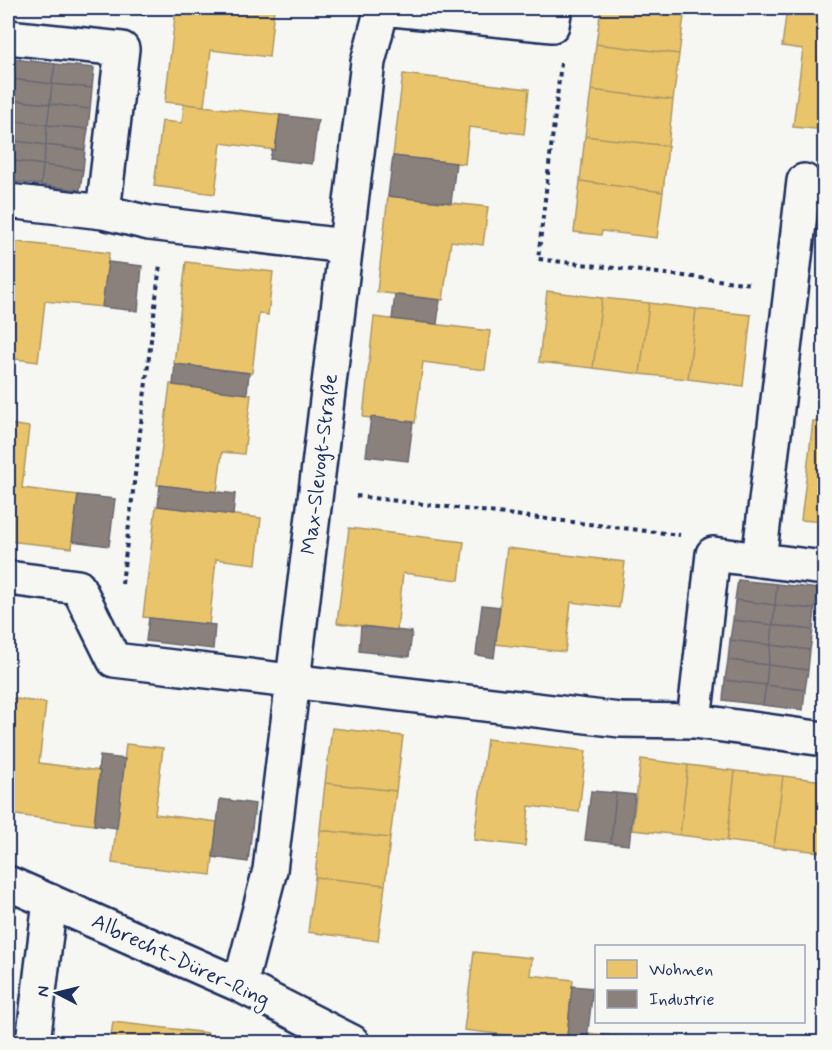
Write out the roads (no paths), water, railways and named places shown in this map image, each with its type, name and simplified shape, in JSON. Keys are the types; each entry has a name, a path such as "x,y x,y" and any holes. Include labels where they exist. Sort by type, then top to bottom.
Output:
{"street":[{"name":"Max-Slevogt-Straße","path":"240,986 270,870 368,62 382,8 553,16"},
{"path":"8,37 122,49 104,212"},
{"path":"759,560 804,181"},
{"path":"8,201 104,212 148,223 345,246"},
{"path":"694,721 712,554 825,568"},
{"path":"8,578 78,587 114,660 620,720 694,721 825,739"},
{"name":"Albrecht-Dürer-Ring","path":"8,883 240,986 352,1042"},
{"path":"33,1042 50,901"}]}
